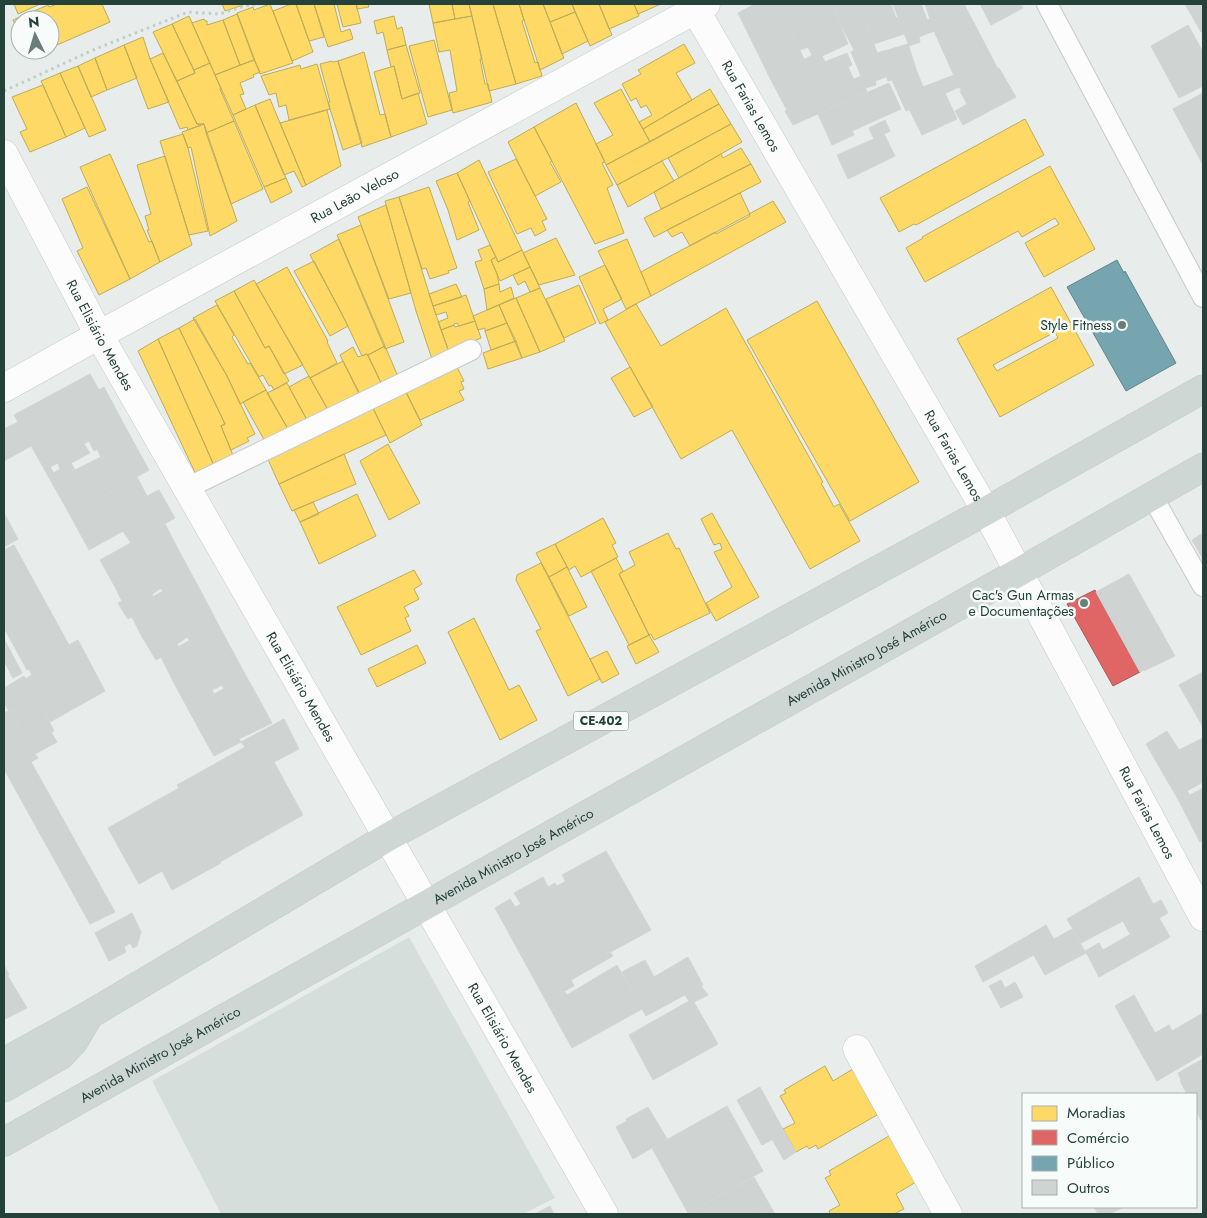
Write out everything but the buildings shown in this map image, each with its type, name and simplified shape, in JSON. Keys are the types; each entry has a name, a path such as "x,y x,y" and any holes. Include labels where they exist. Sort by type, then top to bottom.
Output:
{"main road":[{"name":"CE-402","path":"4,1062 89,1016 388,837 986,511 1203,389"},
{"name":"Avenida Ministro José Américo","path":"4,1142 1203,467"},
{"path":"4,1088 60,1056 74,1041 89,1016"}],"street":[{"name":"Rua Leão Veloso","path":"4,388 698,6"},
{"name":"Rua Farias Lemos","path":"698,6 986,511 1203,916"},
{"name":"Rua Elisiário Mendes","path":"4,154 99,335 604,1214"},
{"path":"857,1049 948,1214"}],"lane":[{"path":"1048,4 1203,297"},
{"path":"187,488 471,350"},
{"path":"1152,496 1203,586"}],"path":[{"path":"4,91 93,50 188,12 220,14 244,6 258,4"}],"shaded area":[{"path":"409,937 555,1198 523,1214 221,1214 152,1081"}],"place":[{"name":"Style Fitness","path":"1122,325"},
{"name":"Cac's Gun Armas e Documentações","path":"1084,603"}]}
